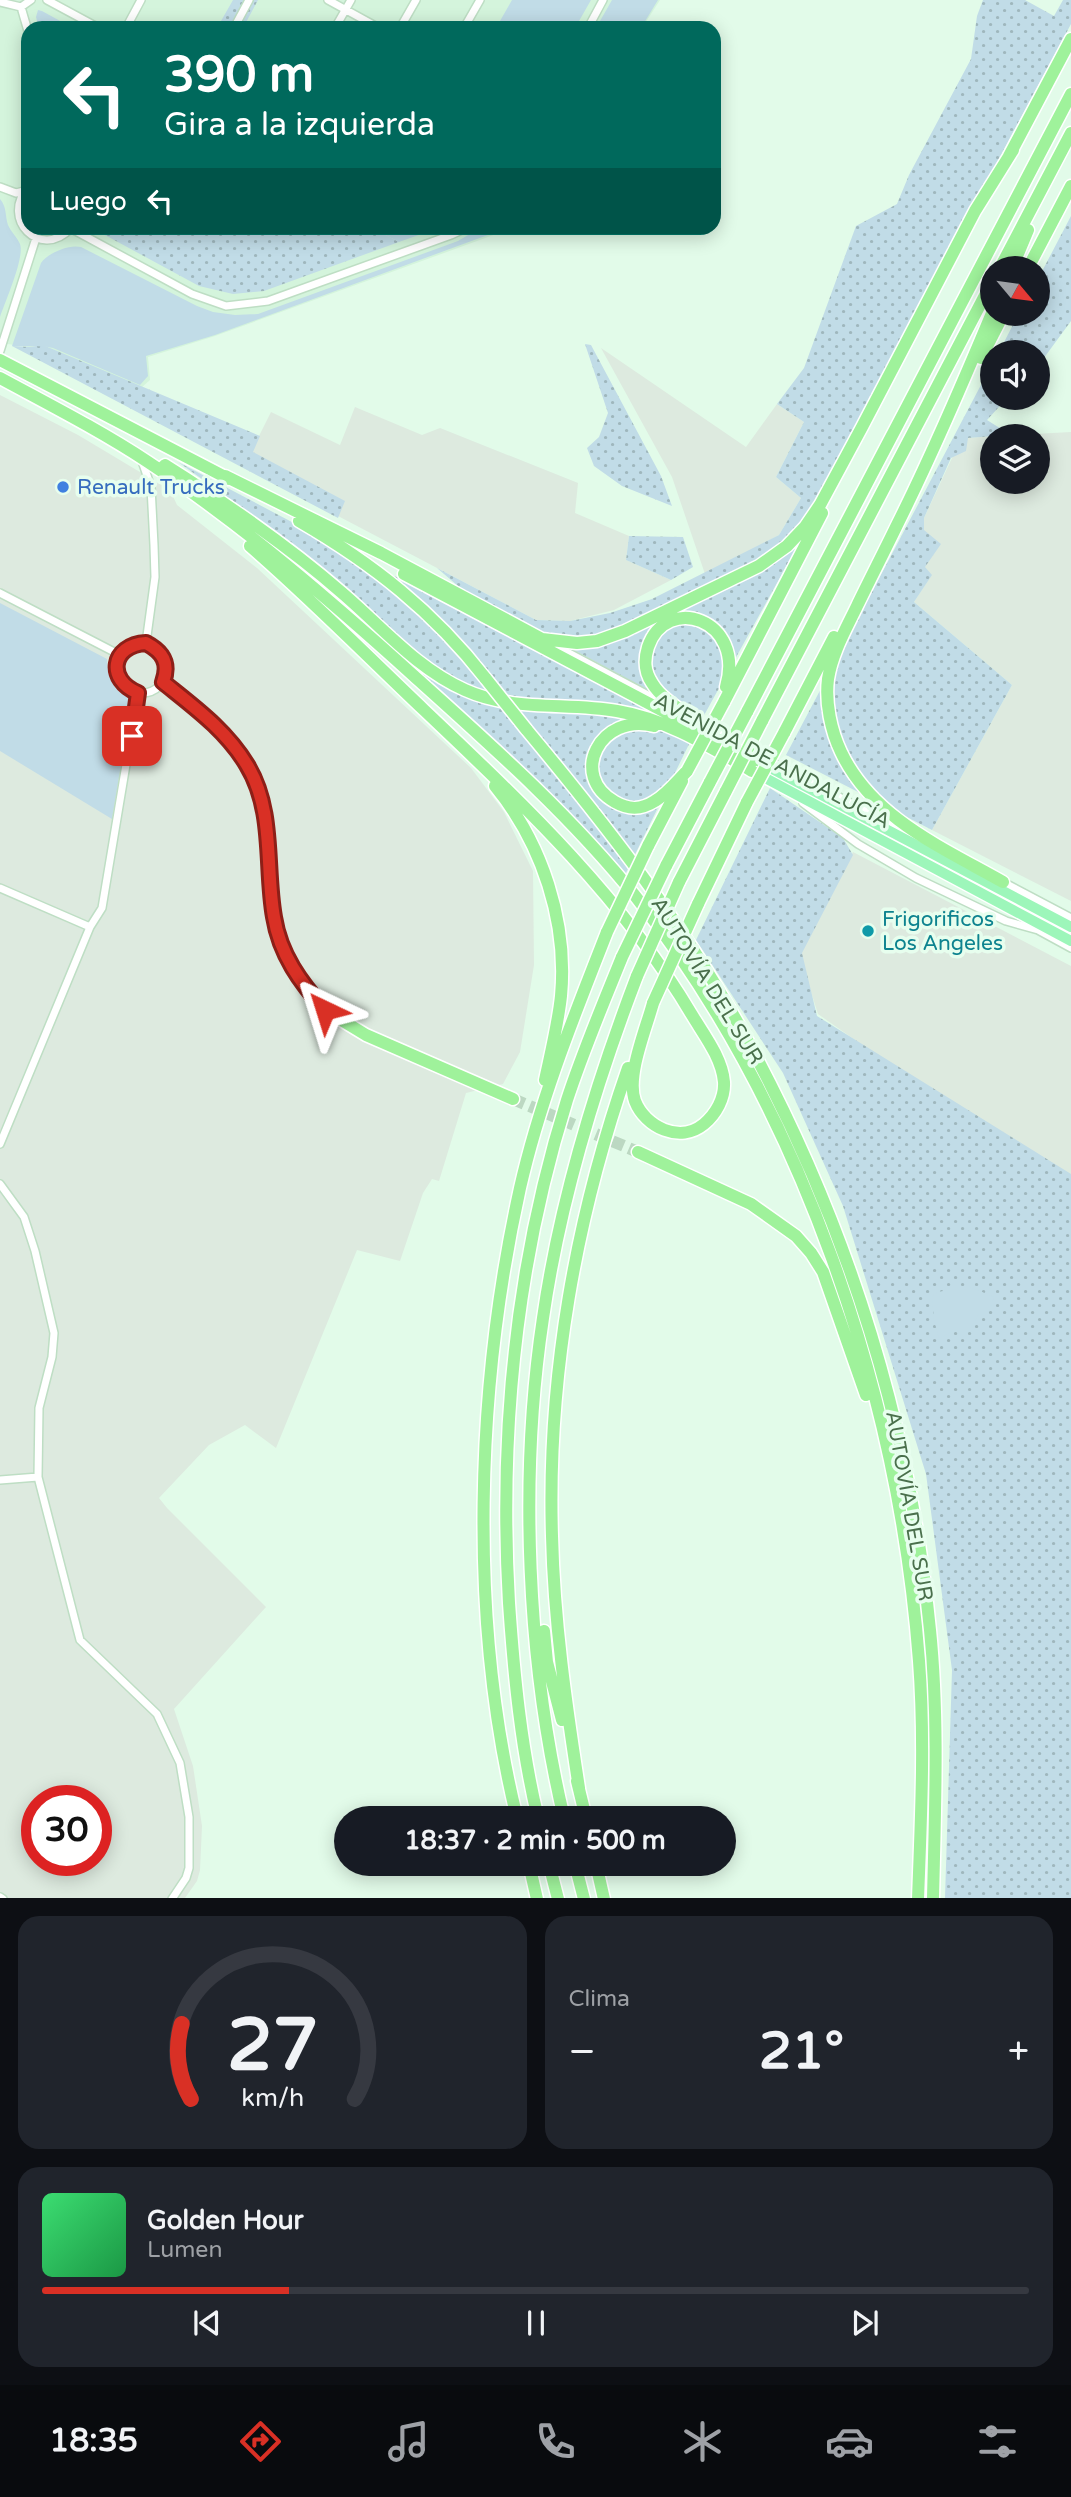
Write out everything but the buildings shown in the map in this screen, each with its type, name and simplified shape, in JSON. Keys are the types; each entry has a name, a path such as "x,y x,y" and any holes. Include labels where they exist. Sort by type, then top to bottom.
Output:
{"highway":[{"path":"515,1806 501,1735 487,1609 484,1531 488,1404 497,1322 520,1186 538,1122 570,1027 607,932 648,846 1071,39"},
{"path":"535,1806 513,1668 505,1531 507,1444 517,1322 526,1269 567,1102 589,1037 622,957 666,866 1071,94"},
{"path":"1006,256 1071,133"},
{"path":"1017,256 1071,133"},
{"path":"225,476 542,639 577,643 612,636 759,566 787,546 805,527 820,505 975,212 1013,150"},
{"path":"1034,256 1071,186"},
{"path":"562,1806 538,1662 531,1578 530,1488 541,1332 552,1265 591,1106 610,1046 637,976 679,882 980,305"},
{"path":"579,1788 559,1656 551,1533 558,1374 587,1202 611,1117 653,1003 698,904 747,802 939,440 987,326"},
{"path":"997,326 843,635 828,680 831,721 841,753 863,786 884,810 922,836 1003,882"},
{"name":"AUTOVÍA DEL SUR","path":"0,359 225,476 355,554 390,580 461,647 553,761 656,898 693,951 744,1034 794,1133 841,1243 861,1298 897,1425 913,1500 923,1569 935,1704 933,1898"},
{"name":"AUTOVÍA DEL SUR","path":"0,378 54,406 164,474 285,564 372,638 518,771 602,857 668,941 708,1003 758,1090 811,1204 850,1307 881,1418 905,1552 919,1666 922,1756 918,1898"},
{"path":"54,406 153,457 279,541 342,592 414,657 447,681 467,691 500,701 615,711 647,717 754,766"},
{"path":"164,474 180,492 275,568 520,801 607,894 678,992 714,1053 724,1083 716,1111 702,1125 685,1132 668,1132 654,1126 642,1114 634,1099 632,1082 653,1003"},
{"path":"309,517 425,587 754,766"},
{"path":"692,718 665,699 646,671 645,657 650,640 660,627 670,622 692,618 717,630 728,648 730,673 723,702"},
{"path":"687,771 657,801 634,808 625,807 602,792 596,783 593,764 595,753 614,729 626,724 640,724 663,729 711,754 754,766"},
{"path":"461,746 504,797 533,844 557,918 561,954 561,995 538,1122"},
{"path":"325,1010 366,1035 513,1099"},
{"path":"638,1152 751,1205 796,1236 811,1253 823,1272 860,1374 893,1482"},
{"path":"530,1488 547,1662 583,1806"},
{"path":"532,1876 537,1898"},
{"path":"553,1876 558,1898"},
{"path":"578,1876 584,1898"},
{"path":"599,1876 604,1898"}],"main road":[{"name":"AVENIDA DE ANDALUCÍA","path":"754,766 779,786 1071,943"},
{"name":"AVENIDA DE ANDALUCÍA","path":"754,766 1071,927"}],"street":[{"path":"21,7 30,0"},
{"path":"47,0 86,21"},
{"path":"130,21 141,0"},
{"path":"238,21 249,0"},
{"path":"328,0 366,21"},
{"path":"339,21 351,0"},
{"path":"404,21 416,0"},
{"path":"468,21 480,0"},
{"path":"591,21 603,0"},
{"path":"0,2 21,7"},
{"path":"21,7 25,21"},
{"path":"0,187 16,193 21,191"},
{"path":"8,191 17,205 21,224"},
{"path":"17,205 21,198"},
{"path":"30,235 36,239 55,239 60,235"},
{"path":"83,235 192,294 226,306 268,301 451,235"},
{"path":"0,351 36,239"},
{"path":"141,458 151,487 155,577 146,643"},
{"path":"0,593 120,655"},
{"name":"AVENIDA DE ANDALUCÍA","path":"542,639 757,755 1071,918"},
{"path":"146,643 161,653 166,661 166,673 163,682 148,693 138,693 124,685 118,677 117,666 120,655 129,646 146,643"},
{"path":"163,682 223,732 248,766 261,799 267,829 274,918 284,951 299,981 325,1010"},
{"path":"0,1144 90,927 102,908 138,693"},
{"path":"779,786 858,844 916,878 1006,921 1071,943"},
{"path":"0,888 90,927"},
{"path":"0,1184 24,1217 35,1251 54,1333 52,1357 39,1408 38,1477 80,1640 157,1714 180,1763 189,1817 189,1868 186,1878 173,1898"},
{"path":"0,1480 38,1477"}],"shaded area":[{"path":"0,0 660,0 646,21 21,21 21,235 494,235 215,336 148,357 150,380 141,388 43,345 30,347 0,343"},
{"path":"233,0 258,0 247,21 221,21"},
{"path":"512,0 591,0 579,21 500,21"},
{"path":"612,0 658,0 645,21 600,21"},
{"path":"983,0 1025,0 1054,16 1063,0 1071,0 1071,24 840,456 804,534 702,719 496,608 458,586 437,568 536,620 570,621 610,613 652,599 779,535 801,498 776,477 804,422 777,404 804,368 856,226 897,204 909,175 971,59 977,16"},
{"path":"38,10 60,21 37,21"},
{"path":"0,199 5,208 8,225 19,241 21,250 0,317"},
{"path":"1071,216 1071,321 1050,350 1050,340 1005,340 1012,326 1050,326 1050,256"},
{"path":"105,235 386,235 399,242 264,291 233,294 199,286"},
{"path":"386,235 418,235 399,242"},
{"path":"468,235 488,235 215,335 146,356 148,376 140,385 53,348 12,346 41,263 65,248 81,247 197,306 213,312 235,315 258,314"},
{"path":"585,344 591,345 661,476 672,506 622,486 594,466 587,448 599,437 608,413"},
{"path":"43,345 260,436 253,452 345,501 338,518 12,346"},
{"path":"601,348 746,447 777,404 804,422 776,477 801,498 779,535 705,574 672,477"},
{"path":"980,387 980,410 996,410 987,420 993,424 980,424 980,437 968,438 966,451 951,458 924,518 924,530 941,544 925,567 932,575 914,602 1012,685 932,830 786,755"},
{"path":"0,395 78,435 170,490 177,505 257,568 471,768 504,812 533,871 534,965 520,1052 503,1084 466,1093 439,1181 432,1179 423,1193 400,1261 357,1250 276,1448 245,1425 209,1445 159,1498 266,1607 174,1709 193,1766 202,1826 200,1870 197,1881 185,1898 0,1898"},
{"path":"355,407 422,435 440,428 578,483 575,513 629,536 626,560 671,580 614,610 570,621 536,620 338,516 251,452 271,412 340,445"},
{"path":"1071,432 1071,901 932,830 1012,685 914,602 931,576 924,567 924,518 952,458 968,438 980,437 980,494 1050,494 1050,433"},
{"path":"178,462 694,734 624,877 394,652 282,536"},
{"path":"629,536 683,537 693,567 671,580 626,560"},
{"path":"0,603 107,659 113,684 132,699 112,819 0,751"},
{"path":"770,788 843,838 853,855 802,953 817,1016 1071,1174 1071,1898 945,1898 952,1670 926,1474 843,1206 783,1073 696,940"},
{"path":"853,852 1071,966 1071,1183 993,1137 818,1014 798,951"},
{"path":"968,1286 994,1297 988,1314 979,1314 965,1337 956,1330 939,1338 932,1296 938,1292"}],"tunnel":[{"path":"513,1099 638,1152"}],"place":[{"name":"Renault Trucks","path":"63,487"},
{"name":"Frigorificos Los Angeles","path":"868,931"}],"route":[{"path":"132,736 138,693 124,685 118,677 117,666 120,655 129,646 146,643 161,653 166,661 163,682 223,732 248,766 261,799 267,829 274,918 284,951 299,981 325,1010"}]}
